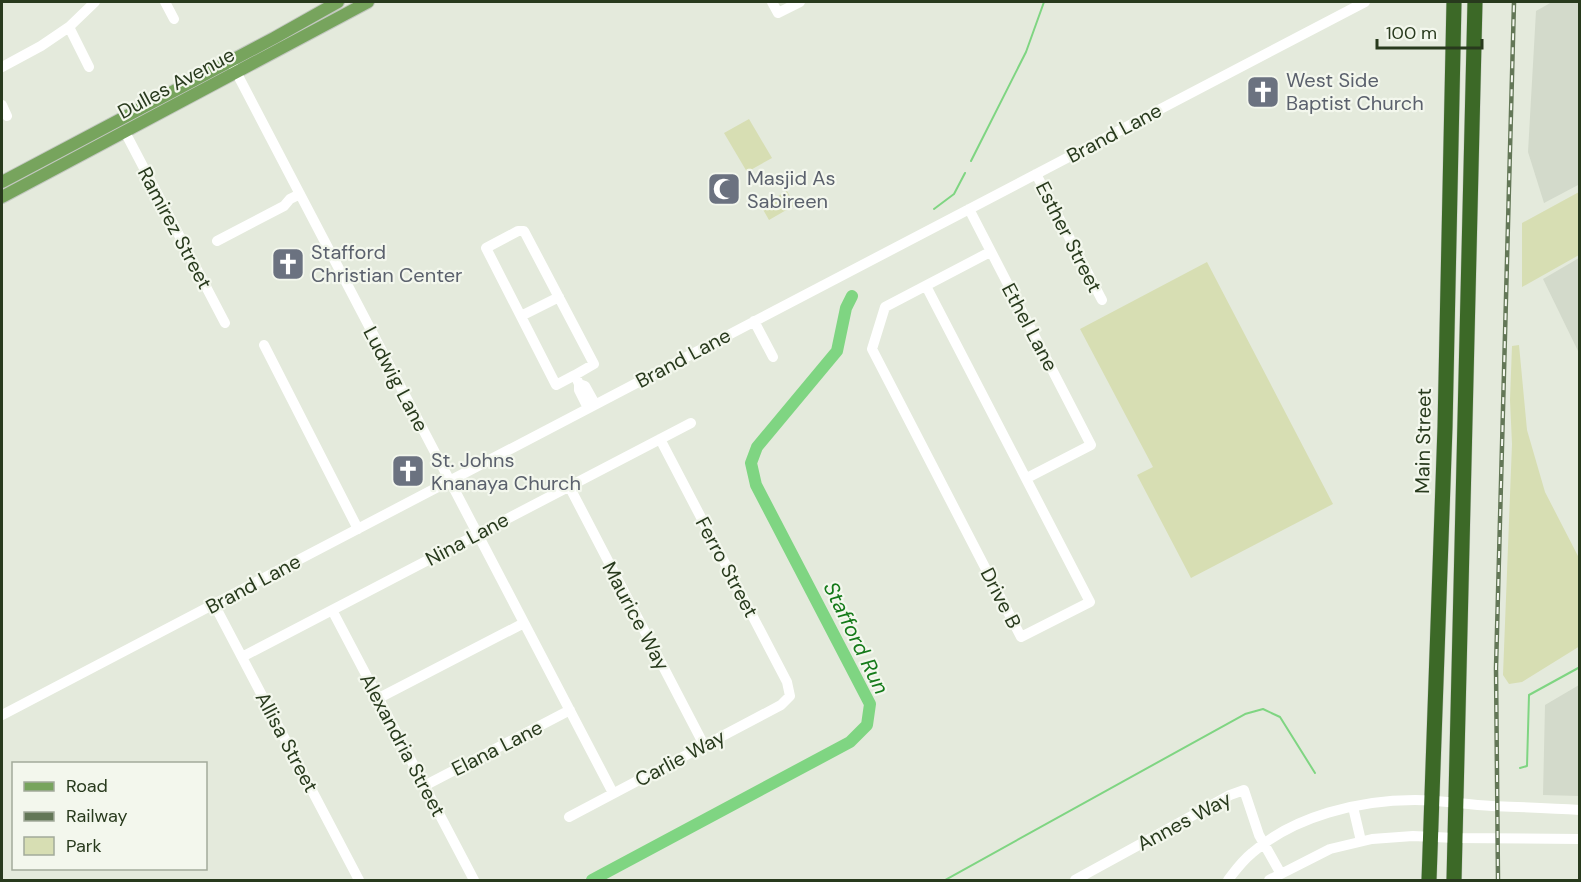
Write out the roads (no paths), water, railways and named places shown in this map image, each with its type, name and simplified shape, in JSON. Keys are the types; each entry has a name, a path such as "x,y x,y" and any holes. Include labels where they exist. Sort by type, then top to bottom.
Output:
{"highway":[{"name":"Main Street","path":"1429,880 1444,454 1454,2"},
{"name":"Main Street","path":"1454,880 1475,2"}],"main road":[{"name":"Dulles Avenue","path":"2,182 125,132 338,2"},
{"name":"Dulles Avenue","path":"2,197 74,152 234,67 368,2"}],"street":[{"path":"2,67 42,46 69,27 95,2"},
{"path":"165,2 174,19"},
{"path":"772,2 778,13 800,2"},
{"name":"Brand Lane","path":"2,715 1365,2"},
{"path":"69,27 89,67"},
{"name":"Ludwig Lane","path":"234,67 613,793"},
{"path":"2,105 7,116"},
{"name":"Ramirez Street","path":"125,132 225,323"},
{"name":"Esther Street","path":"1036,174 1102,300"},
{"path":"217,241 284,206 290,199 300,194"},
{"name":"Ethel Lane","path":"969,209 1091,446 1027,478"},
{"path":"518,231 524,231 559,297 594,364 577,379 556,385 486,248 518,231"},
{"path":"926,286 990,252"},
{"name":"Drive B","path":"926,286 1090,602 1021,637 872,349 885,307 926,286"},
{"path":"521,316 559,297"},
{"path":"754,321 773,357"},
{"path":"264,345 358,529"},
{"path":"577,379 579,390 592,406"},
{"name":"Nina Lane","path":"242,657 692,423"},
{"name":"Ferro Street","path":"660,439 787,682 790,696"},
{"name":"Maurice Way","path":"568,486 704,745"},
{"name":"Allisa Street","path":"214,604 359,880"},
{"name":"Alexandria Street","path":"332,610 474,880"},
{"path":"379,698 524,623"},
{"name":"Carlie Way","path":"569,817 781,705 790,696"},
{"name":"Elana Lane","path":"424,786 570,710"},
{"name":"Annes Way","path":"1075,880 1230,795 1244,790 1255,826 1281,874"},
{"path":"1228,880 1242,862 1263,844 1307,820 1353,807 1393,801 1432,801 1580,810"},
{"path":"1353,807 1361,841"},
{"path":"1269,880 1330,849 1361,841 1392,837 1580,839"}],"waterway":[{"name":"Stafford Run","path":"971,161 1026,52 1044,2"},
{"name":"Stafford Run","path":"934,209 954,194 965,173"},
{"name":"Stafford Run","path":"592,880 850,742 867,725 870,704 756,485 751,463 757,447 837,351 846,308 852,296"},
{"path":"1520,768 1527,766 1529,695 1580,667"},
{"path":"945,880 1245,714 1263,709 1280,717 1315,773"}],"railway":[{"path":"1498,880 1496,668 1514,2"}],"place":[{"name":"West Side Baptist Church","path":"1263,92"},
{"name":"Masjid As Sabireen","path":"724,189"},
{"name":"Stafford Christian Center","path":"288,264"},
{"name":"St. Johns Knanaya Church","path":"408,471"}]}
